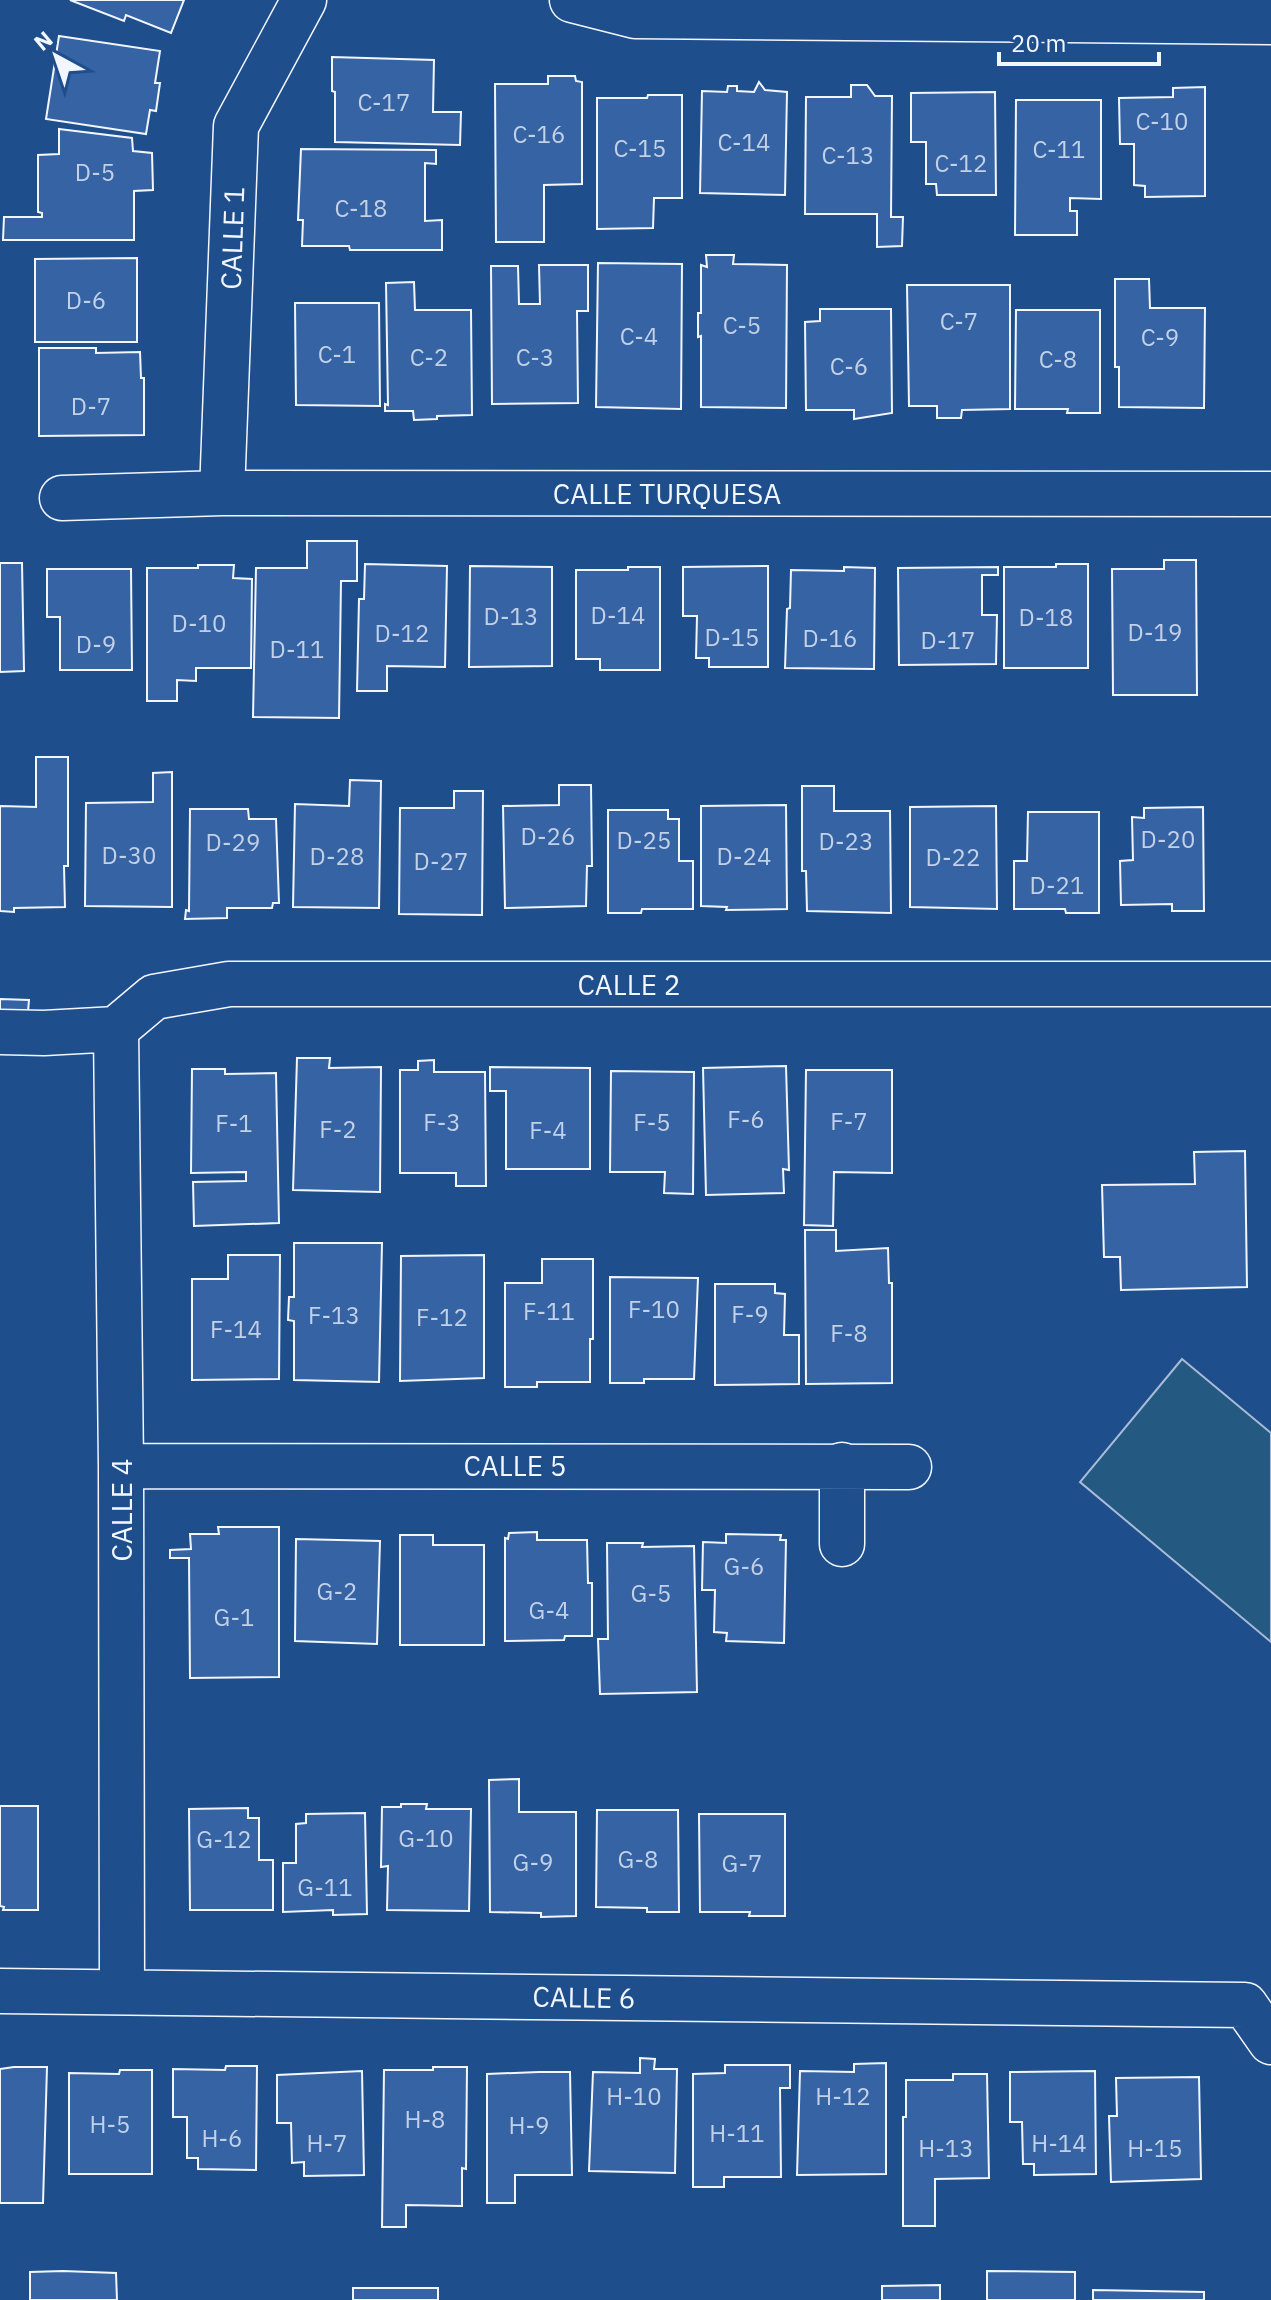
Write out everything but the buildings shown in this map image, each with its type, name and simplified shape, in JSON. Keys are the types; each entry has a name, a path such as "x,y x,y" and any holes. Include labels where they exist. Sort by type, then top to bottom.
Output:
{"street":[{"name":"CALLE 1","path":"222,493 236,126 304,0"},
{"path":"572,0 635,16 1271,22"},
{"name":"CALLE TURQUESA","path":"62,498 222,493 1271,494"},
{"name":"CALLE 2","path":"116,1029 154,997 229,984 1271,984"},
{"path":"0,1032 116,1029"},
{"name":"CALLE 4","path":"116,1029 122,1991"},
{"path":"842,1465 842,1544"},
{"name":"CALLE 5","path":"121,1466 909,1467"},
{"name":"CALLE 6","path":"0,1991 1245,2005 1271,2042"}],"shaded area":[{"path":"1182,1359 1271,1433 1271,1642 1080,1482"}]}
